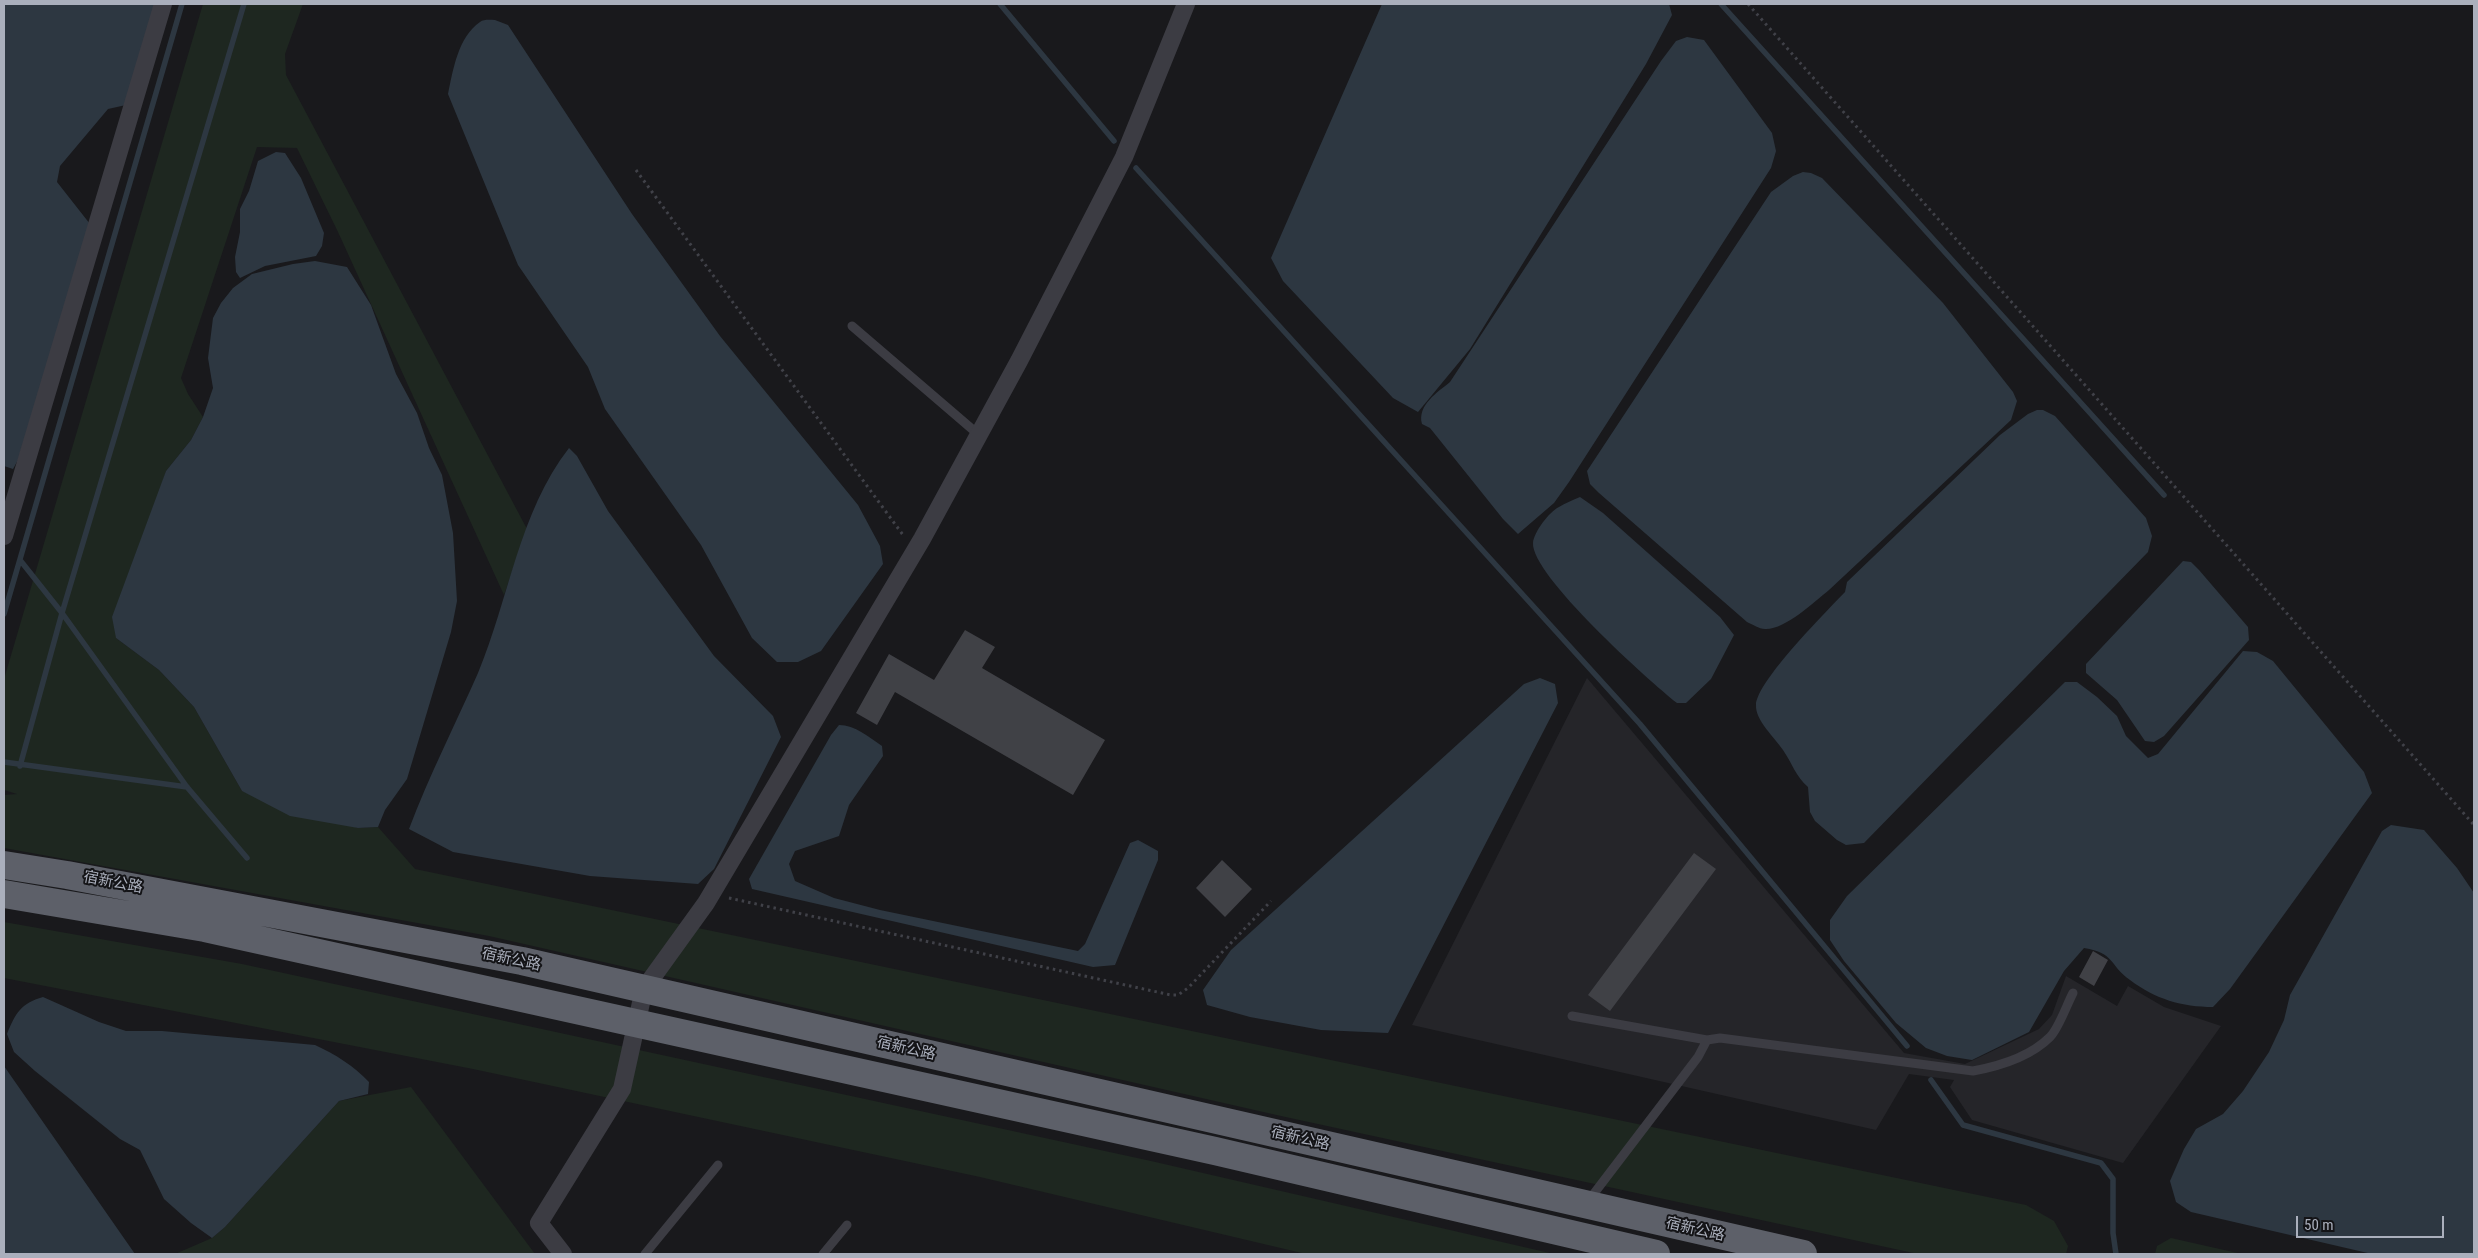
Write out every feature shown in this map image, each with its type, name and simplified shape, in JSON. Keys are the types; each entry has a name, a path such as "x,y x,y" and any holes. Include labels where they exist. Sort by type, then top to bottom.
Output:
{"highway":[{"name":"宿新公路","path":"4,865 67,874 512,960 1803,1254"},
{"name":"宿新公路","path":"4,894 205,928 637,1022 1215,1151 1656,1254"}],"street":[{"path":"4,536 7,507 163,4"},
{"path":"563,1254 539,1223 622,1089 644,989 711,894 915,552 1124,157 1186,4"}],"lane":[{"path":"852,326 979,434"},
{"path":"1572,1016 1707,1040 1720,1038 1973,1071 1998,1067 2029,1052 2051,1036 2073,992"},
{"path":"1586,1205 1698,1057 1707,1040"},
{"path":"645,1254 718,1165"},
{"path":"823,1254 847,1224"}],"path":[{"path":"1748,4 2474,825"},
{"path":"636,170 915,552"},
{"path":"711,894 1170,995 1178,995 1188,988 1271,900"}],"shaded area":[{"path":"4,4 155,4 126,105 108,109 60,166 57,182 90,224 18,460 13,469 4,466"},
{"path":"203,4 303,4 285,54 286,75 527,529 504,595 338,232 297,148 257,147 181,378 188,394 203,417 191,440 166,471 116,638 159,670 194,707 242,791 358,828 378,827 415,869 2026,1205 2054,1221 2068,1246 2066,1254 1918,1254 1281,1116 489,936 4,848 4,795 17,794 4,790 4,679"},
{"path":"1382,4 1669,4 1672,15 1646,64 1470,349 1418,412 1393,398 1283,281 1271,258"},
{"path":"495,20 508,25 632,214 720,336 858,505 880,546 883,564 821,651 798,662 777,662 752,638 701,545 605,409 588,367 518,265 448,94 458,55 466,36 482,21"},
{"path":"1687,37 1704,40 1772,133 1776,151 1771,168 1569,482 1554,503 1518,534 1503,519 1430,428 1422,424 1421,417 1425,405 1450,382 1661,61 1676,41"},
{"path":"276,152 285,153 301,178 324,233 322,246 316,256 265,266 240,278 236,272 235,257 240,232 240,209 249,191 258,161"},
{"path":"1803,172 1822,178 1943,303 2013,392 2017,401 2011,420 1829,590 1790,620 1773,628 1765,629 1747,622 1599,493 1590,484 1587,471 1771,192 1793,176"},
{"path":"315,261 347,267 371,305 396,374 417,413 429,448 442,475 453,533 457,601 451,632 407,779 385,810 378,827 358,828 290,816 242,791 194,707 159,670 116,638 112,617 166,471 191,440 203,417 213,388 208,358 213,318 221,303 233,288 252,274 293,264"},
{"path":"2037,410 2043,410 2055,416 2146,518 2152,536 2148,552 1864,843 1846,845 1837,840 1815,821 1810,812 1808,787 1800,779 1783,750 1759,717 1756,705 1759,694 1794,647 1845,592 1847,582 2000,435 2028,414"},
{"path":"569,448 577,456 608,511 714,656 773,716 781,737 714,869 698,884 590,876 453,852 409,829 489,645 526,528 552,473"},
{"path":"1580,497 1603,513 1720,617 1734,635 1711,679 1686,703 1677,703 1642,673 1594,627 1570,602 1537,558 1533,543 1536,533 1543,523 1555,510"},
{"path":"2183,561 2191,562 2199,570 2248,627 2249,640 2164,736 2154,742 2145,741 2117,700 2086,673 2086,664"},
{"path":"2243,651 2257,652 2273,661 2364,772 2372,793 2230,989 2213,1007 2169,1001 2139,987 2123,975 2107,956 2084,948 2064,971 2029,1032 1972,1060 1947,1056 1926,1048 1896,1023 1844,961 1830,940 1830,920 1847,896 2065,682 2077,682 2097,697 2117,716 2126,736 2148,758 2158,754"},
{"path":"1540,678 1555,684 1558,703 1388,1033 1321,1030 1250,1017 1207,1005 1203,990 1231,950 1524,684"},
{"path":"1587,678 1904,1053 1965,1064 2039,1029 2052,1015 2066,976 2117,1006 2128,986 2164,1007 2221,1026 2123,1163 1972,1120 1950,1087 1954,1080 1909,1074 1876,1130 1412,1025"},
{"path":"839,725 856,729 882,746 883,756 849,805 839,836 795,851 789,864 795,881 834,898 880,910 1078,951 1085,944 1130,843 1138,840 1158,851 1158,860 1115,965 1093,967 752,889 749,879 831,735"},
{"path":"2391,825 2424,830 2457,868 2474,893 2474,1254 2372,1254 2191,1212 2176,1202 2170,1181 2184,1149 2196,1129 2223,1114 2243,1091 2269,1052 2284,1020 2290,995 2382,831"},
{"path":"4,922 242,964 1151,1161 1554,1254 1306,1254 980,1177 473,1069 4,978"},
{"path":"43,997 99,1022 126,1031 162,1031 315,1045 357,1070 369,1082 368,1094 339,1101 225,1227 212,1238 191,1223 164,1199 140,1150 120,1139 14,1052 7,1034 16,1015 29,1002"},
{"path":"4,1066 135,1254 4,1254"},
{"path":"411,1087 535,1254 175,1254 212,1238 225,1227 339,1101"},
{"path":"2171,1238 2242,1254 2155,1254 2157,1246"}],"building":[{"path":"965,630 995,647 982,668 1105,740 1073,795 895,692 877,725 856,713 889,654 934,680"},
{"path":"1694,853 1716,869 1610,1011 1588,995"},
{"path":"1222,860 1252,889 1225,917 1196,888"},
{"path":"2093,951 2108,960 2094,986 2079,977"}],"waterway":[{"path":"4,614 182,4"},
{"path":"20,766 62,613 244,4"},
{"path":"1000,4 1114,141"},
{"path":"1721,4 2164,495"},
{"path":"1136,168 1640,724 1907,1046"},
{"path":"20,560 62,613 187,787 247,858"},
{"path":"4,762 187,787"},
{"path":"1931,1080 1963,1125 2101,1163 2113,1179 2113,1233 2116,1254"}]}
